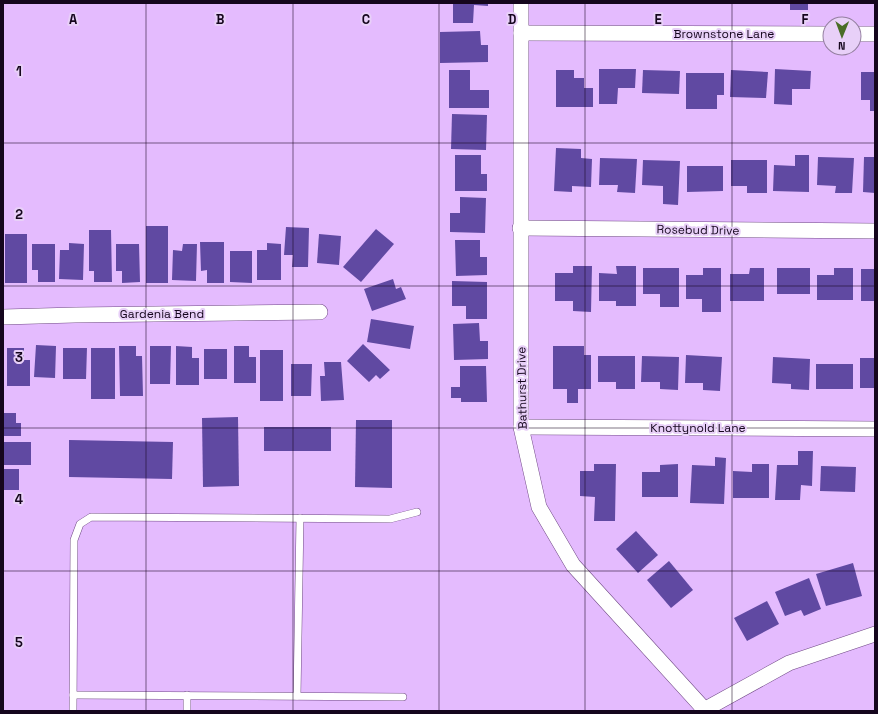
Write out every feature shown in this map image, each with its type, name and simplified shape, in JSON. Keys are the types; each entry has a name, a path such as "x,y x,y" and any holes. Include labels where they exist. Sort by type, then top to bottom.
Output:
{"street":[{"name":"Bathurst Drive","path":"521,3 521,426 539,507 573,565 703,710"},
{"name":"Brownstone Lane","path":"521,33 822,34"},
{"path":"862,34 875,34"},
{"name":"Rosebud Drive","path":"520,228 875,231"},
{"name":"Gardenia Bend","path":"3,317 75,314 320,312"},
{"name":"Knottynold Lane","path":"521,426 875,429"},
{"path":"703,710 789,663 875,634"}],"lane":[{"path":"73,711 74,540 80,524 91,517 390,519 418,512"},
{"path":"297,696 300,518"},
{"path":"73,695 403,697"},
{"path":"187,695 187,711"}],"building":[{"path":"453,3 488,3 488,6 474,5 473,23 453,23"},
{"path":"790,3 808,3 808,10 790,10"},
{"path":"480,31 481,45 488,45 488,62 440,63 440,32"},
{"path":"599,69 636,69 635,88 618,88 617,104 599,104"},
{"path":"775,69 811,71 810,89 792,89 792,105 774,104"},
{"path":"449,70 470,70 470,90 489,90 489,108 449,108"},
{"path":"556,70 574,70 574,78 584,78 584,88 593,88 593,107 556,107"},
{"path":"643,70 680,71 679,94 642,93"},
{"path":"731,70 768,72 766,98 730,97"},
{"path":"861,72 875,72 875,111 870,111 870,100 861,100"},
{"path":"686,73 724,73 724,95 717,95 717,109 686,109"},
{"path":"452,114 487,115 486,150 451,149"},
{"path":"556,148 581,149 581,158 592,159 591,187 572,186 572,192 554,191"},
{"path":"455,155 481,155 481,174 487,174 487,191 455,191"},
{"path":"795,155 809,155 809,192 773,191 774,165 795,166"},
{"path":"818,157 854,158 852,193 835,193 836,186 817,185"},
{"path":"864,157 875,157 875,193 863,192"},
{"path":"600,158 637,159 635,193 617,192 618,185 599,185"},
{"path":"643,160 680,161 678,205 663,204 663,186 642,185"},
{"path":"731,160 767,160 767,193 747,193 747,186 731,186"},
{"path":"687,166 723,166 723,191 687,192"},
{"path":"460,197 486,198 485,233 450,232 450,213 460,213"},
{"path":"146,226 168,226 168,283 146,283"},
{"path":"286,227 309,228 308,267 292,267 293,255 284,255"},
{"path":"376,229 394,244 361,282 343,267"},
{"path":"89,230 111,230 112,282 94,282 94,271 89,271"},
{"path":"5,234 27,234 27,283 5,283"},
{"path":"319,234 341,236 339,265 317,263"},
{"path":"455,240 480,240 480,257 487,257 487,275 456,276"},
{"path":"200,242 224,242 224,283 207,283 207,270 201,271"},
{"path":"69,243 84,244 83,280 59,279 60,250 69,250"},
{"path":"267,243 281,244 281,280 257,280 257,250 267,250"},
{"path":"32,244 55,244 55,282 38,282 38,270 32,270"},
{"path":"116,244 139,244 140,282 122,283 122,271 116,271"},
{"path":"183,244 197,244 196,281 172,280 173,250 182,251"},
{"path":"230,251 252,251 252,283 230,282"},
{"path":"573,266 592,266 591,312 573,311 573,301 555,301 555,273 573,273"},
{"path":"616,266 636,266 636,306 616,306 616,301 599,301 599,273 617,274"},
{"path":"643,268 679,268 679,307 660,307 660,294 643,294"},
{"path":"703,268 721,268 721,312 702,312 702,299 686,299 686,275 703,275"},
{"path":"750,268 764,268 764,301 730,301 730,274 749,274"},
{"path":"777,268 810,268 810,294 777,294"},
{"path":"834,268 853,268 853,300 817,300 817,275 834,275"},
{"path":"861,269 875,269 875,301 861,301"},
{"path":"393,279 396,289 401,287 406,299 372,311 364,289"},
{"path":"452,281 487,282 487,319 466,319 466,306 452,306"},
{"path":"371,319 414,326 410,349 367,342"},
{"path":"479,323 480,341 488,341 488,359 454,360 453,324"},
{"path":"363,344 390,370 380,379 376,375 369,382 347,361"},
{"path":"36,345 56,346 55,378 34,377"},
{"path":"119,346 136,346 136,356 142,356 143,396 120,396"},
{"path":"150,346 171,346 170,384 150,384"},
{"path":"176,346 192,347 192,358 199,358 199,385 176,385"},
{"path":"234,346 249,346 249,357 256,357 256,383 234,383"},
{"path":"553,346 584,346 584,355 591,355 591,389 578,389 578,403 567,403 567,389 553,389"},
{"path":"7,348 24,348 24,360 30,360 30,386 7,386"},
{"path":"63,348 87,348 86,379 63,379"},
{"path":"91,348 115,348 115,399 91,399"},
{"path":"204,349 227,349 227,379 204,379"},
{"path":"260,350 283,350 283,401 260,401"},
{"path":"686,355 722,357 720,391 703,390 703,383 685,383"},
{"path":"598,356 635,356 635,389 616,389 616,382 598,382"},
{"path":"642,356 679,357 678,390 660,389 660,382 641,382"},
{"path":"773,357 810,359 809,390 791,389 791,384 772,383"},
{"path":"860,358 875,358 875,388 860,388"},
{"path":"324,362 341,362 344,400 321,401 320,376 325,376"},
{"path":"291,364 312,364 311,396 291,396"},
{"path":"816,364 853,364 853,389 816,389"},
{"path":"460,366 486,366 487,402 461,402 461,398 451,398 451,387 460,387"},
{"path":"3,413 16,413 16,423 21,423 21,436 3,436"},
{"path":"238,417 239,486 203,487 202,418"},
{"path":"356,420 392,420 392,488 355,487"},
{"path":"264,427 331,427 331,451 264,451"},
{"path":"69,440 173,442 172,479 69,477"},
{"path":"3,442 31,442 31,465 3,465"},
{"path":"798,451 813,451 812,486 801,485 800,500 775,500 777,465 798,465"},
{"path":"715,457 726,458 724,504 690,503 692,465 715,466"},
{"path":"594,464 616,464 615,521 594,521 595,497 580,496 580,471 594,471"},
{"path":"678,464 678,497 642,497 642,472 660,472 660,465"},
{"path":"752,464 769,464 769,498 733,498 733,471 752,472"},
{"path":"821,466 856,467 855,492 820,491"},
{"path":"3,469 19,469 19,490 3,490"},
{"path":"636,531 658,555 638,573 616,549"},
{"path":"669,561 693,590 671,608 647,580"},
{"path":"853,563 862,596 826,606 816,574"},
{"path":"809,578 821,609 804,616 801,610 785,616 775,592"},
{"path":"767,601 779,624 747,641 734,618"}]}
